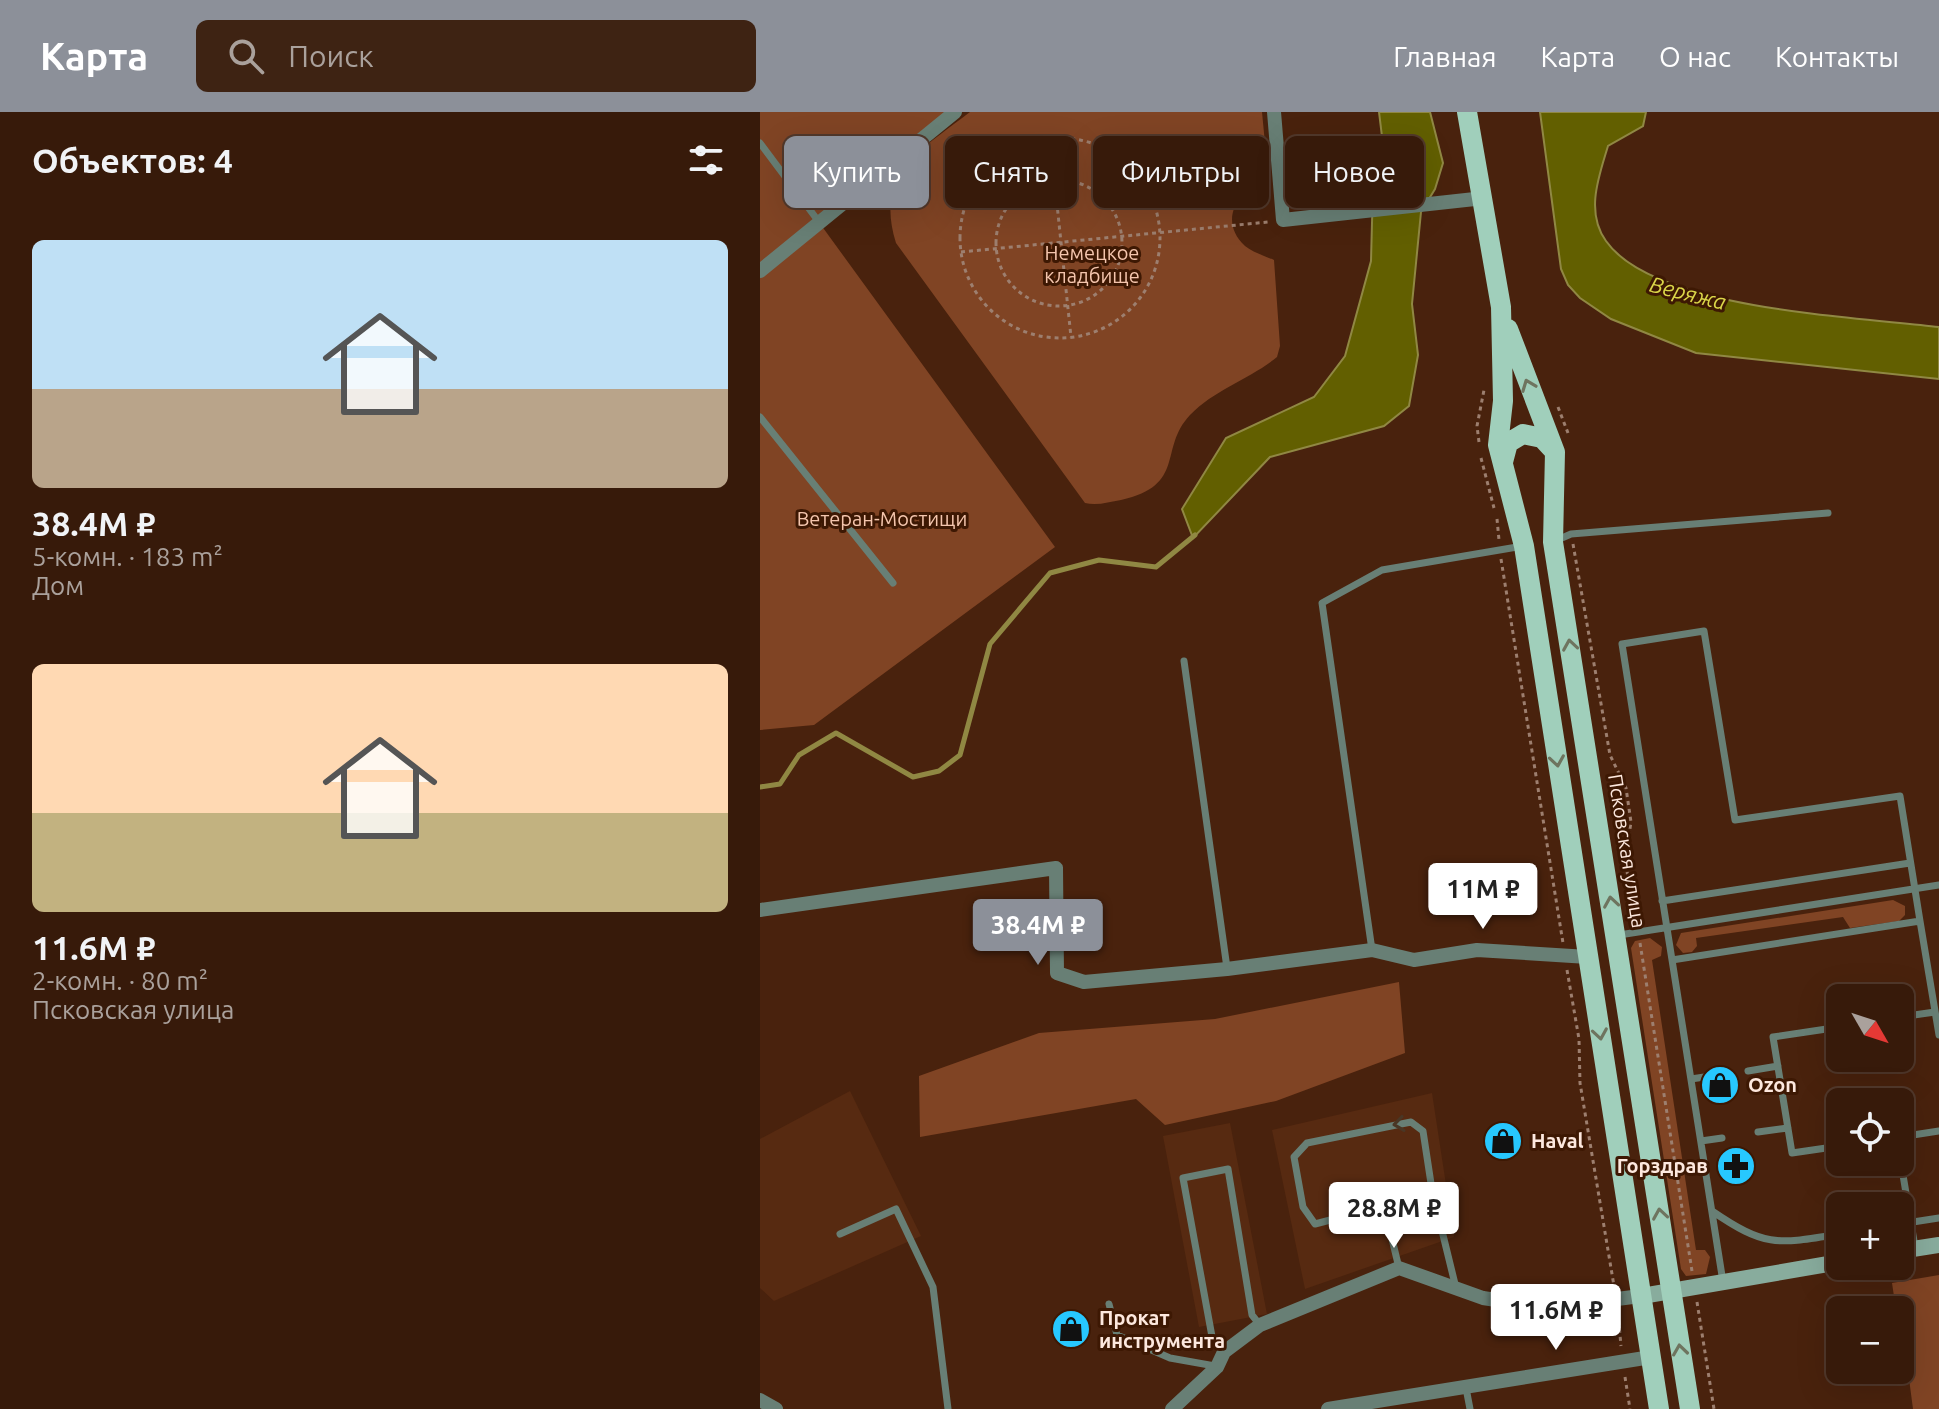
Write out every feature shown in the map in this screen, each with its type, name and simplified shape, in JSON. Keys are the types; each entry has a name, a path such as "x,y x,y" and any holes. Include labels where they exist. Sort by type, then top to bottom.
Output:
{"main road":[{"name":"Псковская улица","path":"1467,112 1501,307 1503,401 1498,445 1524,546 1659,1409"},
{"path":"1479,112 1484,198"},
{"name":"Псковская улица","path":"1501,307 1529,390 1563,449 1562,538 1617,936 1690,1409"},
{"path":"1502,467 1508,443 1523,434 1542,438 1563,449"}],"street":[{"path":"760,271 955,112"},
{"path":"1274,112 1283,220 1484,198"},
{"path":"760,910 1056,868 1057,973 1084,982 1227,969 1372,950 1414,960 1477,950 1588,957"},
{"path":"1914,1249 1939,1245"},
{"path":"1172,1409 1217,1367 1224,1352 1260,1325 1399,1268 1456,1290 1548,1308 1642,1296 1826,1264"},
{"path":"1328,1409 1651,1357"},
{"path":"760,1400 776,1409"}],"lane":[{"path":"760,143 820,224"},
{"path":"760,417 893,583"},
{"path":"1562,538 1828,513"},
{"path":"1372,950 1322,603 1382,570 1524,546"},
{"path":"1723,1282 1622,644 1704,631 1735,820 1900,796 1939,1035"},
{"path":"1184,661 1227,969"},
{"path":"1662,901 1910,863"},
{"path":"1617,936 1939,885"},
{"path":"1672,960 1920,921"},
{"path":"1914,1015 1935,1012"},
{"path":"1826,1029 1773,1037 1792,1153 1826,1148"},
{"path":"1748,1071 1778,1066"},
{"path":"1691,1079 1711,1076"},
{"path":"1399,1268 1384,1206 1315,1224 1303,1207 1294,1157 1307,1143 1411,1122 1423,1131 1432,1190 1456,1290"},
{"path":"1758,1132 1788,1128"},
{"path":"1914,1135 1939,1131"},
{"path":"1701,1141 1722,1138"},
{"path":"1224,1352 1213,1342 1183,1178 1228,1169 1252,1315 1260,1325"},
{"path":"840,1234 896,1209 933,1287 948,1409"},
{"path":"1712,1211 1745,1234 1765,1241 1785,1242 1826,1236"},
{"path":"1914,1222 1939,1218"},
{"path":"1109,1304 1117,1335 1170,1358 1217,1367"},
{"path":"1466,1386 1470,1409"}],"path":[{"path":"966,208 962,219 961,252 970,281 987,307 1012,325 1040,336 1071,337 1101,330 1126,313 1146,290 1158,261 1160,231 1153,200 1137,172 1120,158 1077,139"},
{"path":"1009,208 1001,219 996,248 1003,272 1019,292 1034,301 1068,306 1095,295 1115,273 1122,255 1122,235 1117,216 1099,194 1077,183"},
{"path":"1057,208 1071,337"},
{"path":"961,252 1283,220"},
{"path":"1485,383 1477,426 1483,476 1496,515 1579,1039 1580,1083 1616,1299 1630,1409"},
{"path":"1554,399 1566,422 1563,449"},
{"path":"1562,538 1610,755 1626,788 1631,822 1625,861 1714,1409"}],"shaded area":[{"path":"850,1091 921,1236 774,1301 760,1288 760,1139"},
{"path":"1432,1093 1454,1237 1305,1289 1272,1130"},
{"path":"1230,1123 1267,1314 1199,1327 1163,1136"}],"green space":[{"name":"Ветеран-Мостищи","path":"760,112 955,112 927,136 784,136 784,208 841,208 821,225 1055,547 814,725 760,730"},
{"name":"Немецкое кладбище","path":"970,112 1262,112 1264,136 1093,136 1093,208 1235,208 1232,215 1237,236 1245,246 1274,260 1280,346 1277,357 1210,398 1190,415 1175,441 1163,475 1142,493 1108,503 1085,503 896,243 891,208 929,208 929,144"},
{"path":"1893,900 1905,906 1905,915 1899,921 1850,928 1843,917 1696,938 1697,946 1692,952 1683,953 1676,945 1681,933"},
{"path":"1650,938 1662,947 1661,956 1652,960 1696,1250 1705,1250 1710,1257 1706,1274 1686,1276 1681,1269 1631,948 1635,941"},
{"path":"1399,982 1405,1053 1276,1101 1165,1125 1136,1099 920,1137 919,1076 1039,1033 1215,1019"},
{"path":"1939,1275 1939,1409 1913,1409 1910,1384 1914,1384 1914,1296 1894,1296 1892,1283"}],"water":[{"path":"1379,112 1430,112 1443,163 1435,189 1424,207 1424,136 1382,136"},
{"name":"Веряжа","path":"1540,112 1646,112 1643,126 1608,146 1596,194 1596,218 1600,230 1606,241 1631,264 1667,282 1711,296 1811,314 1939,327 1939,379 1696,353 1611,319 1580,298 1568,285 1561,269"},
{"path":"1372,208 1423,208 1412,304 1418,355 1409,406 1384,426 1270,457 1193,538 1182,509 1226,438 1314,397 1345,356 1371,261"}],"waterway":[{"path":"760,787 780,784 799,755 836,733 913,777 939,771 960,755 990,644 1050,573 1099,560 1156,567 1195,535"}],"place":[{"name":"Ozon","path":"1720,1085"},
{"name":"Haval","path":"1503,1141"},
{"name":"Горздрав","path":"1736,1166"},
{"name":"Прокат инструмента","path":"1071,1329"}]}
